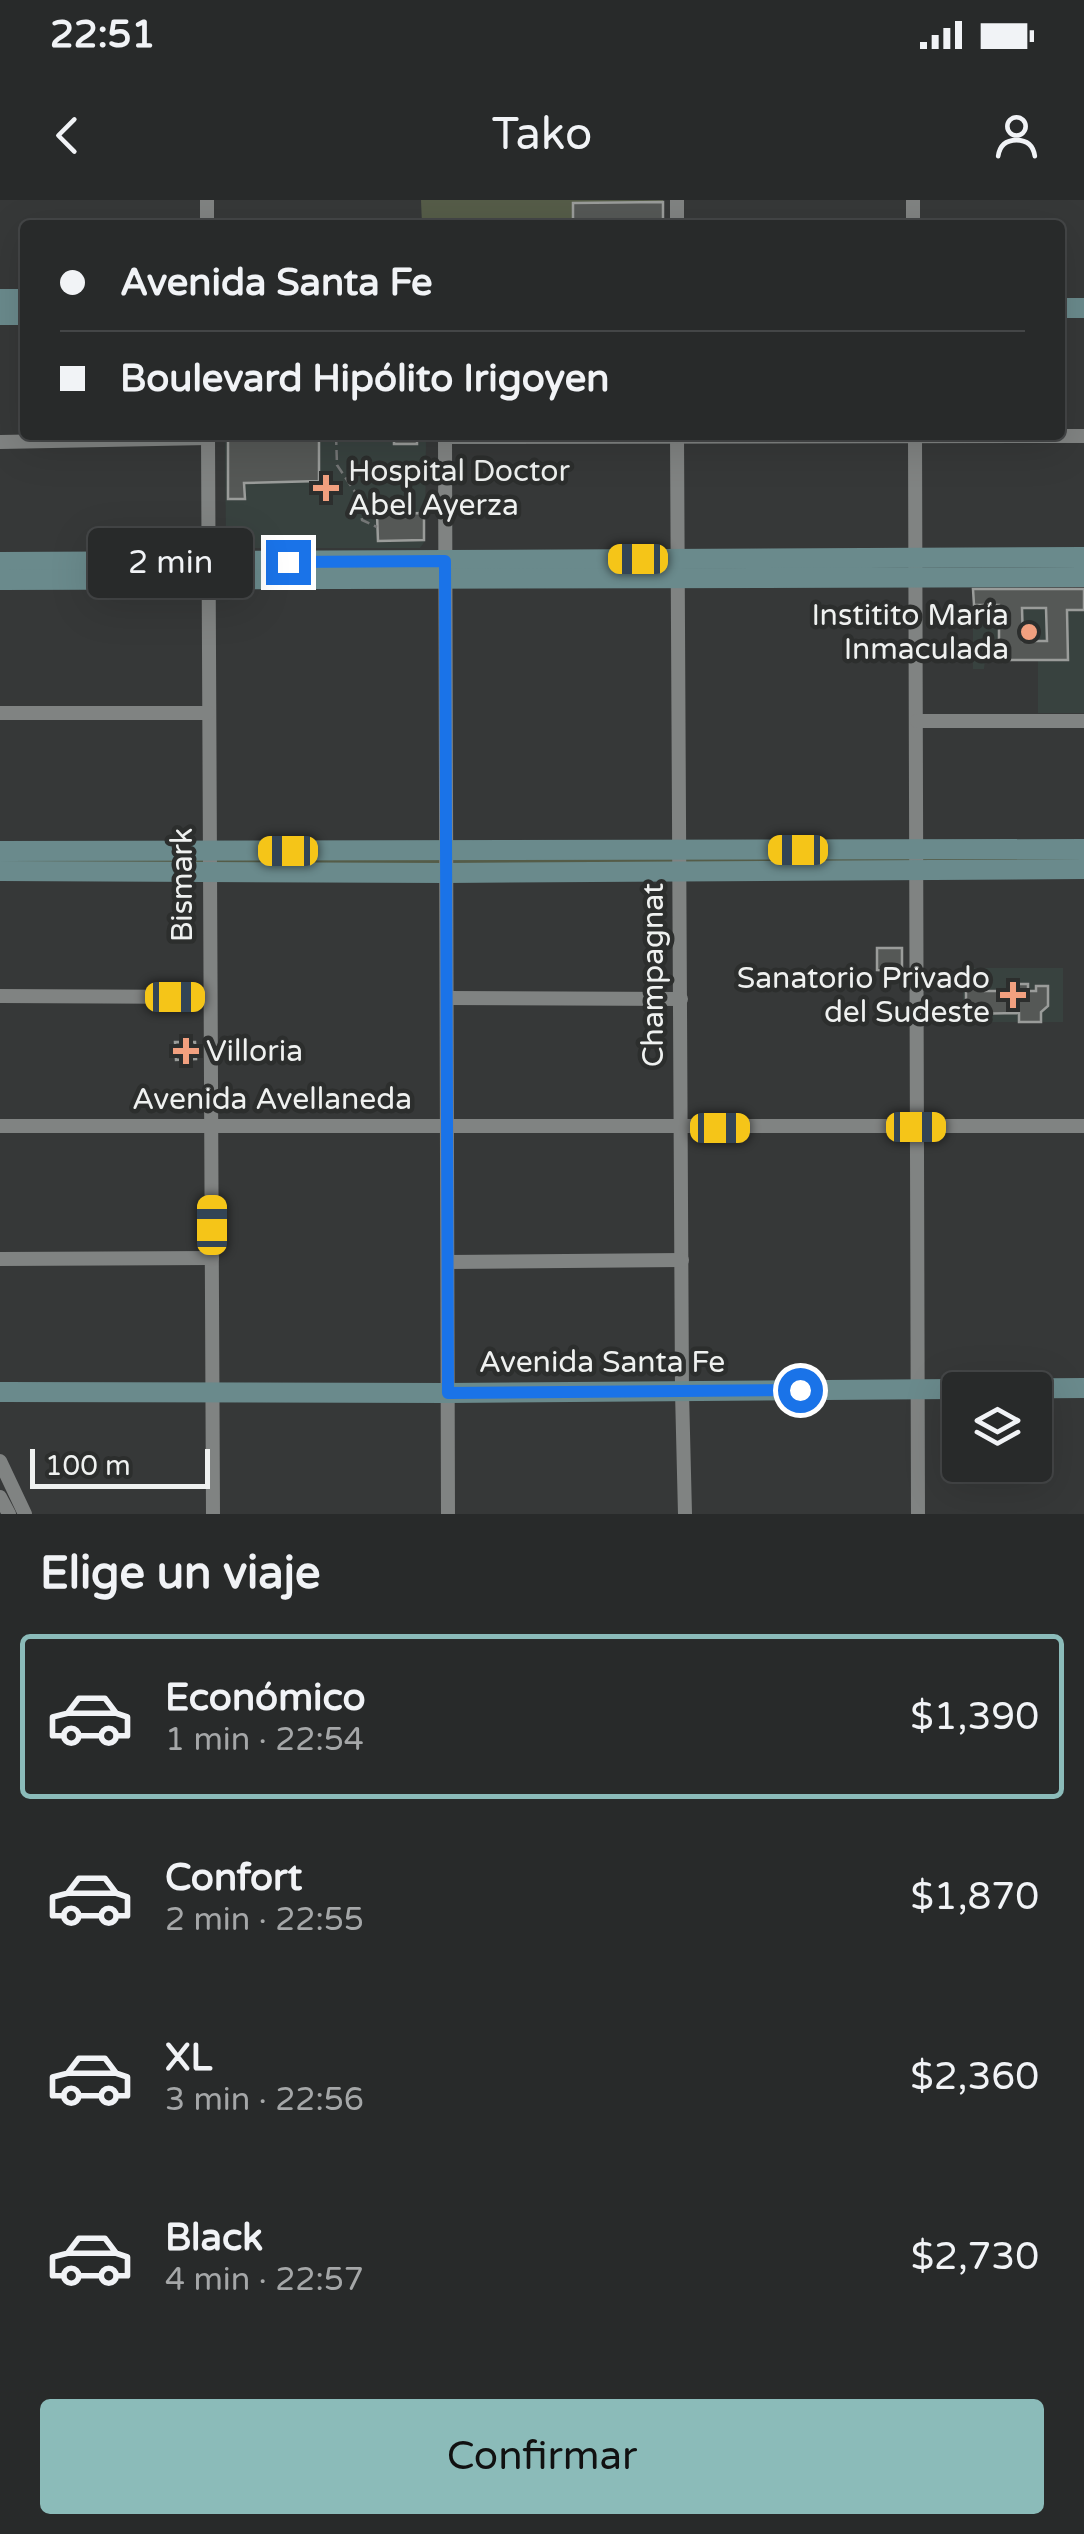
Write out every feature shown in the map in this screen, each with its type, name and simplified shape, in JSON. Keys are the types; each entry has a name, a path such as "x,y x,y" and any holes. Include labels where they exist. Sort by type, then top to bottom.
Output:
{"street":[{"path":"0,442 83,440"},
{"name":"Bismark","path":"208,440 213,1514"},
{"path":"445,440 448,1514"},
{"name":"Champagnat","path":"677,440 686,1514"},
{"path":"915,440 918,1514"},
{"path":"915,568 1084,557"},
{"path":"0,562 210,571"},
{"path":"0,580 210,571 915,568 1084,576"},
{"path":"0,713 208,713"},
{"path":"917,721 1084,721"},
{"path":"0,850 446,873 681,872 1084,849"},
{"path":"0,871 446,851 680,850 1084,869"},
{"path":"0,996 210,997"},
{"path":"446,998 681,998"},
{"name":"Avenida Avellaneda","path":"0,1126 1084,1126"},
{"path":"0,1259 212,1258"},
{"path":"448,1262 682,1260"},
{"name":"Avenida Santa Fe","path":"0,1392 1084,1388"},
{"path":"0,1462 25,1514"},
{"path":"0,1496 9,1514"}],"path":[{"path":"336,440 337,465 360,498 362,520 377,527"}],"shaded area":[{"name":"Hospital Doctor Abel Ayerza","path":"225,440 426,440 425,541 420,548 231,548 226,541"},
{"name":"Institito María Inmaculada","path":"973,589 1084,589 1084,713 1038,713 1038,659 985,660 984,669 973,669"},
{"name":"Sanatorio Privado del Sudeste","path":"963,968 1063,968 1063,1022 963,1022"}],"green space":[{"path":"421,200 663,200 663,220 422,220"},
{"path":"1084,854 1084,862 0,866 0,857"}],"building":[{"path":"663,202 663,220 573,220 573,203"},
{"name":"Hospital Doctor Abel Ayerza","path":"228,440 319,440 319,481 244,483 245,499 228,499"},
{"path":"394,440 417,440 417,444 394,444"},
{"path":"424,513 424,540 378,541 377,514"},
{"path":"973,589 1084,589 1084,610 1067,610 1068,660 999,660 999,605 974,605","holes":["1022,608 1046,608 1047,641 1023,641"]},
{"path":"877,948 902,948 902,971 877,970"},
{"path":"1010,984 1028,984 1028,991 1048,986 1048,1006 1041,1012 1041,1022 1019,1022 1019,1013 966,1014 966,985 984,985 985,991 1012,991"},
{"name":"Villoria","path":"175,1042 195,1042 196,1059 176,1060"}],"place":[{"name":"Hospital Doctor Abel Ayerza","path":"326,488"},
{"name":"Institito María Inmaculada","path":"1029,632"},
{"name":"Sanatorio Privado del Sudeste","path":"1013,995"},
{"name":"Villoria","path":"186,1051"}],"route":[{"path":"288,562 445,561 448,1393 800,1390"}]}
